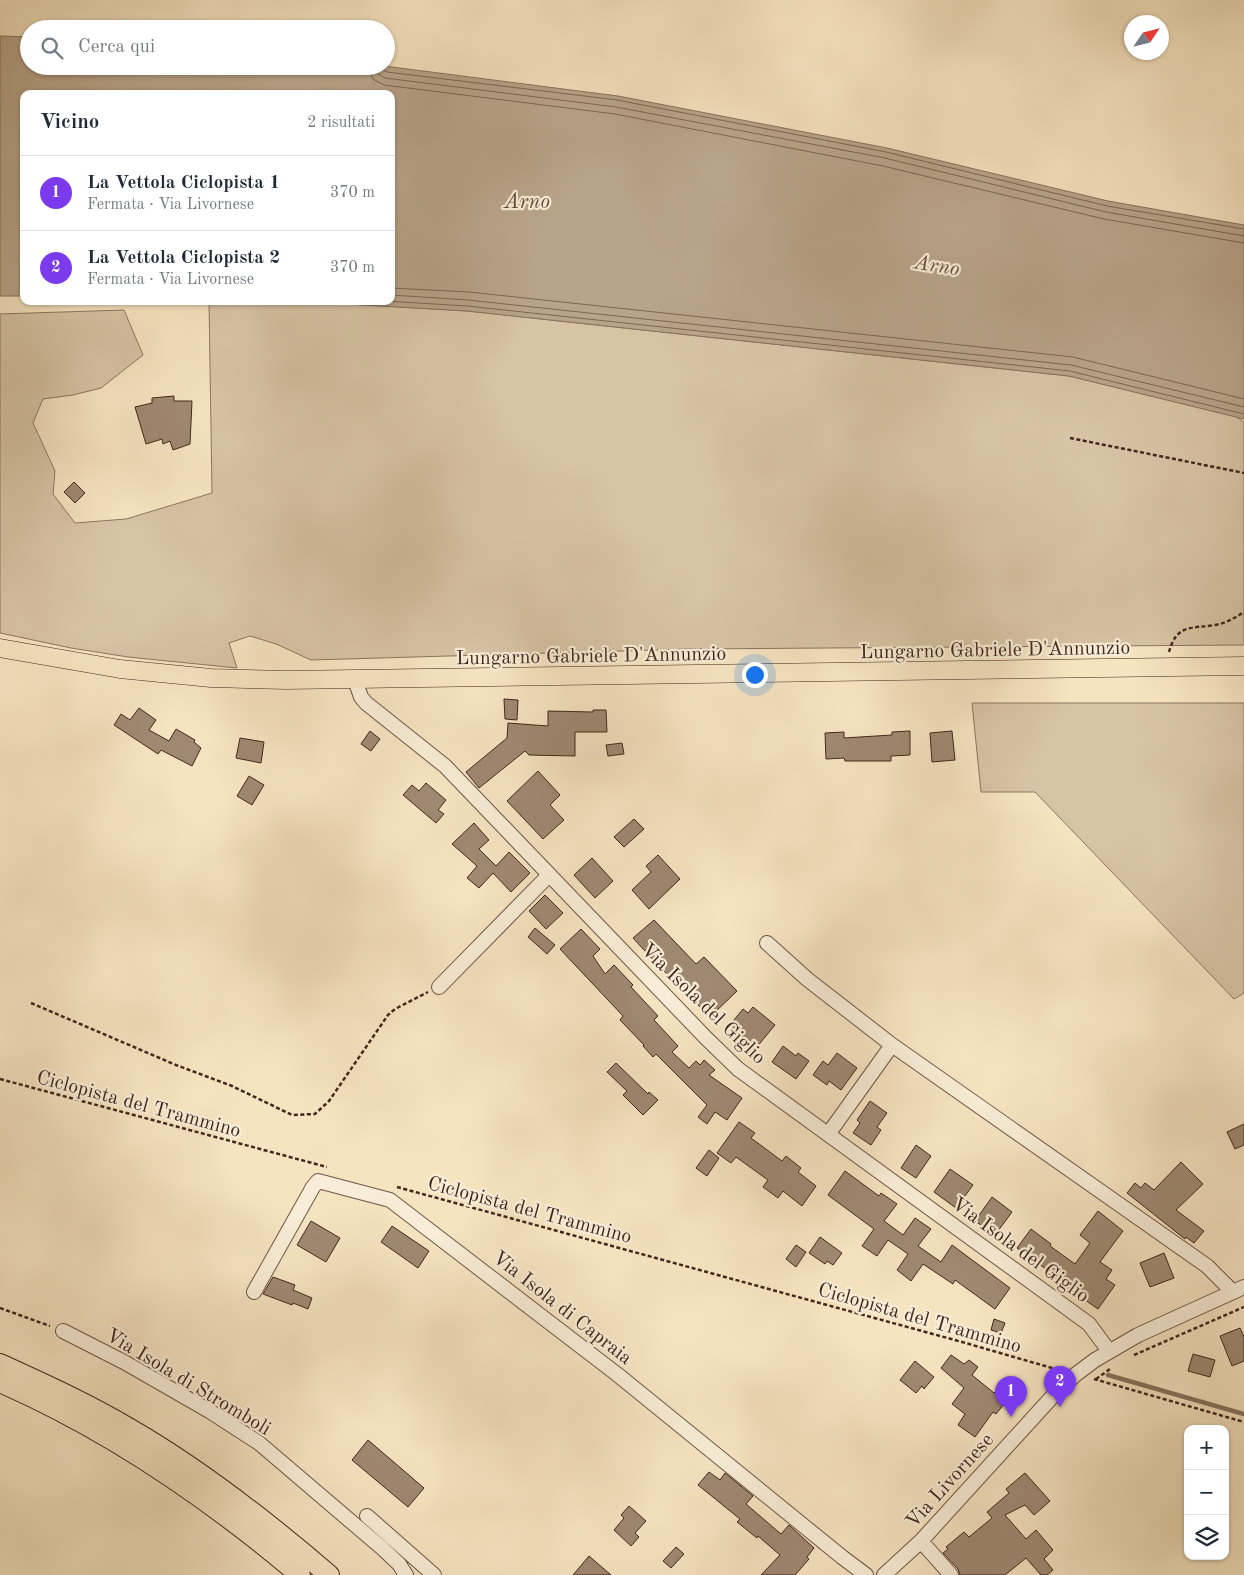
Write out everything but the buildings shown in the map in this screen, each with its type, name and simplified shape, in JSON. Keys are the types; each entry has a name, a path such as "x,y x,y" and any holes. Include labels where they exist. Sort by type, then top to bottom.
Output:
{"highway":[{"path":"0,1378 96,1430 163,1471 226,1515 300,1575"},
{"path":"0,1378 72,1398 130,1429 245,1505 329,1575"}],"main road":[{"name":"Lungarno Gabriele D'Annunzio","path":"0,648 120,670 211,678 355,680 1244,666"}],"street":[{"name":"Via Isola del Giglio","path":"355,680 360,697 445,766 738,1069 829,1133 1089,1324 1109,1351"},
{"path":"438,987 549,875"},
{"path":"767,943 808,980 892,1045 1238,1290"},
{"path":"829,1133 892,1045"},
{"name":"Via Isola di Capraia","path":"254,1292 318,1181 390,1200 618,1375 866,1575"},
{"name":"Via Livornese","path":"884,1575 922,1541 1052,1397 1076,1374 1109,1351 1138,1335 1238,1290"},
{"name":"Via Isola di Stromboli","path":"63,1331 124,1362 211,1412 258,1443 394,1558 406,1575"},
{"path":"367,1516 434,1575"},
{"path":"922,1541 950,1575"}],"path":[{"path":"1070,438 1244,473"},
{"path":"1165,667 1172,644 1182,631 1194,626 1214,625 1230,620 1244,612"},
{"path":"31,1003 176,1065 232,1086 292,1115 315,1114 329,1101 388,1015 411,999 438,987"},
{"name":"Ciclopista del Trammino","path":"0,1079 328,1168"},
{"name":"Ciclopista del Trammino","path":"393,1186 1052,1368"},
{"path":"1131,1357 1244,1307"},
{"path":"0,1308 63,1331"},
{"path":"1117,1365 1094,1379 1244,1422"}],"shaded area":[{"path":"209,305 365,305 467,311 1069,376 1235,416 1244,422 1244,645 690,649 311,660 276,644 250,636 229,643 237,668 128,657 71,648 0,633 0,314 124,310 143,355 101,388 73,395 43,399 33,423 55,471 53,494 75,523 126,519 212,493"},
{"path":"972,703 1244,703 1244,993 1234,999 1035,792 981,792"}],"water":[{"name":"Arno","path":"0,36 20,37 20,75 395,75 395,67 618,96 887,148 1108,201 1244,225 1244,419 1069,376 467,311 365,305 395,305 395,90 20,90 20,296 0,296"}],"waterway":[{"path":"1108,1375 1244,1414"}],"place":[{"name":"La Vettola Ciclopista 2","path":"1060,1407"},
{"name":"La Vettola Ciclopista 1","path":"1011,1417"}]}
